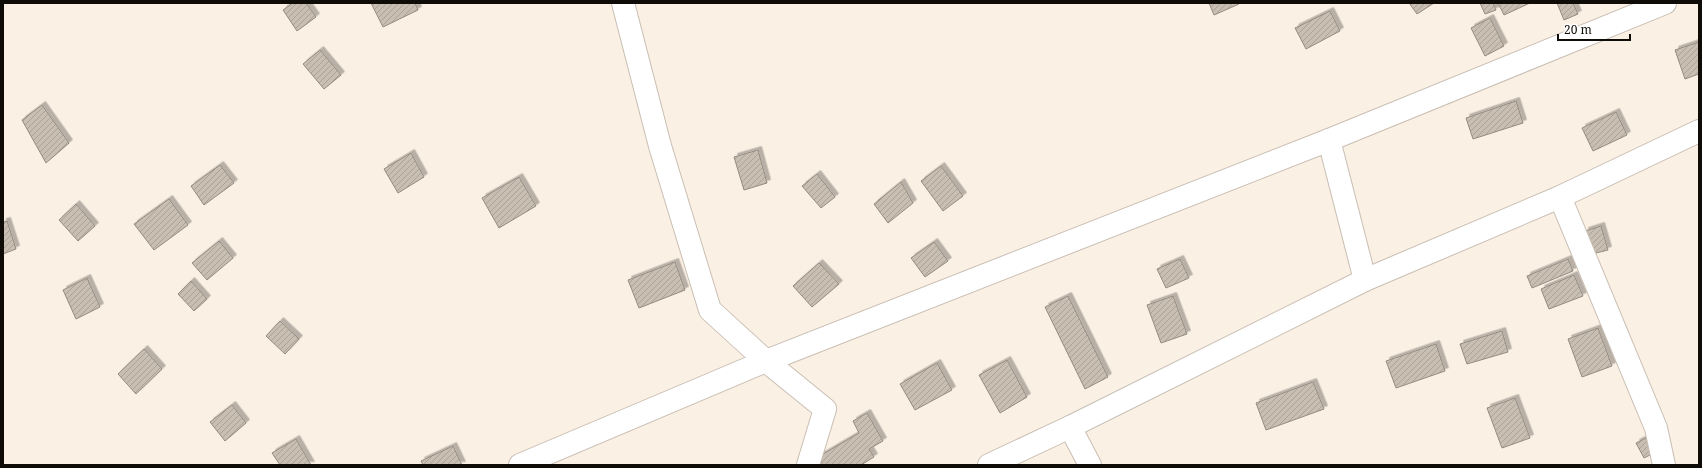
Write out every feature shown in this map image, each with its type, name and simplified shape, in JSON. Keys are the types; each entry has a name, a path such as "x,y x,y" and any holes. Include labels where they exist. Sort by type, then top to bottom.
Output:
{"street":[{"path":"623,3 660,146 710,310 766,361 825,409 808,465"},
{"path":"520,465 766,361 1329,140 1665,3"},
{"path":"989,465 1070,427 1365,280 1560,197 1699,131"},
{"path":"1329,140 1365,280"},
{"path":"1560,197 1656,428 1664,465"},
{"path":"1070,427 1090,465"}],"building":[{"path":"293,3 306,3 316,17 297,31 283,10"},
{"path":"371,3 415,3 418,10 383,27"},
{"path":"1209,3 1238,3 1239,4 1214,15"},
{"path":"1409,3 1434,3 1417,14"},
{"path":"1480,3 1493,3 1496,10 1485,14"},
{"path":"1498,3 1530,3 1504,15"},
{"path":"1557,3 1573,3 1578,14 1564,20"},
{"path":"1330,11 1340,31 1306,49 1295,28"},
{"path":"1490,18 1504,46 1485,56 1471,28"},
{"path":"1699,42 1699,74 1685,79 1675,50"},
{"path":"320,50 341,75 324,89 303,64"},
{"path":"1516,101 1523,123 1473,139 1466,118"},
{"path":"42,105 69,143 46,163 22,120"},
{"path":"1616,112 1627,135 1593,151 1582,128"},
{"path":"758,150 767,183 744,190 734,157"},
{"path":"411,153 424,177 398,193 384,169"},
{"path":"220,165 234,183 204,205 191,186"},
{"path":"941,166 963,196 943,211 921,181"},
{"path":"817,174 835,197 821,208 802,186"},
{"path":"519,177 536,206 499,228 482,198"},
{"path":"901,182 913,203 888,223 874,204"},
{"path":"169,199 188,225 154,250 134,224"},
{"path":"76,204 95,226 78,241 59,220"},
{"path":"7,221 16,249 3,254 3,222"},
{"path":"1601,226 1608,250 1592,254 1585,231"},
{"path":"219,241 233,258 207,280 192,263"},
{"path":"934,242 948,261 925,277 911,258"},
{"path":"1180,259 1189,278 1166,288 1157,269"},
{"path":"1568,259 1573,271 1532,288 1527,276"},
{"path":"675,262 685,290 639,308 628,280"},
{"path":"819,263 839,284 812,307 793,286"},
{"path":"1574,275 1583,296 1549,309 1541,289"},
{"path":"87,278 100,307 76,319 63,290"},
{"path":"191,281 207,299 194,311 178,294"},
{"path":"1068,296 1108,377 1085,389 1045,307"},
{"path":"1173,296 1187,334 1161,343 1147,305"},
{"path":"280,321 299,339 285,354 266,336"},
{"path":"1598,328 1612,366 1582,377 1568,339"},
{"path":"1502,331 1508,352 1467,364 1460,344"},
{"path":"1436,344 1445,371 1396,388 1386,361"},
{"path":"144,349 162,369 136,394 118,374"},
{"path":"1007,360 1027,397 1000,413 979,375"},
{"path":"937,363 952,390 915,410 900,384"},
{"path":"1313,382 1324,409 1266,430 1256,403"},
{"path":"1515,398 1530,438 1502,448 1487,408"},
{"path":"232,405 246,423 225,441 210,422"},
{"path":"867,413 883,441 869,449 874,457 861,465 823,465 818,457 859,433 853,421"},
{"path":"1646,438 1654,453 1644,458 1636,443"},
{"path":"296,439 311,465 280,465 272,453"},
{"path":"453,446 462,465 423,465 421,461"}]}
